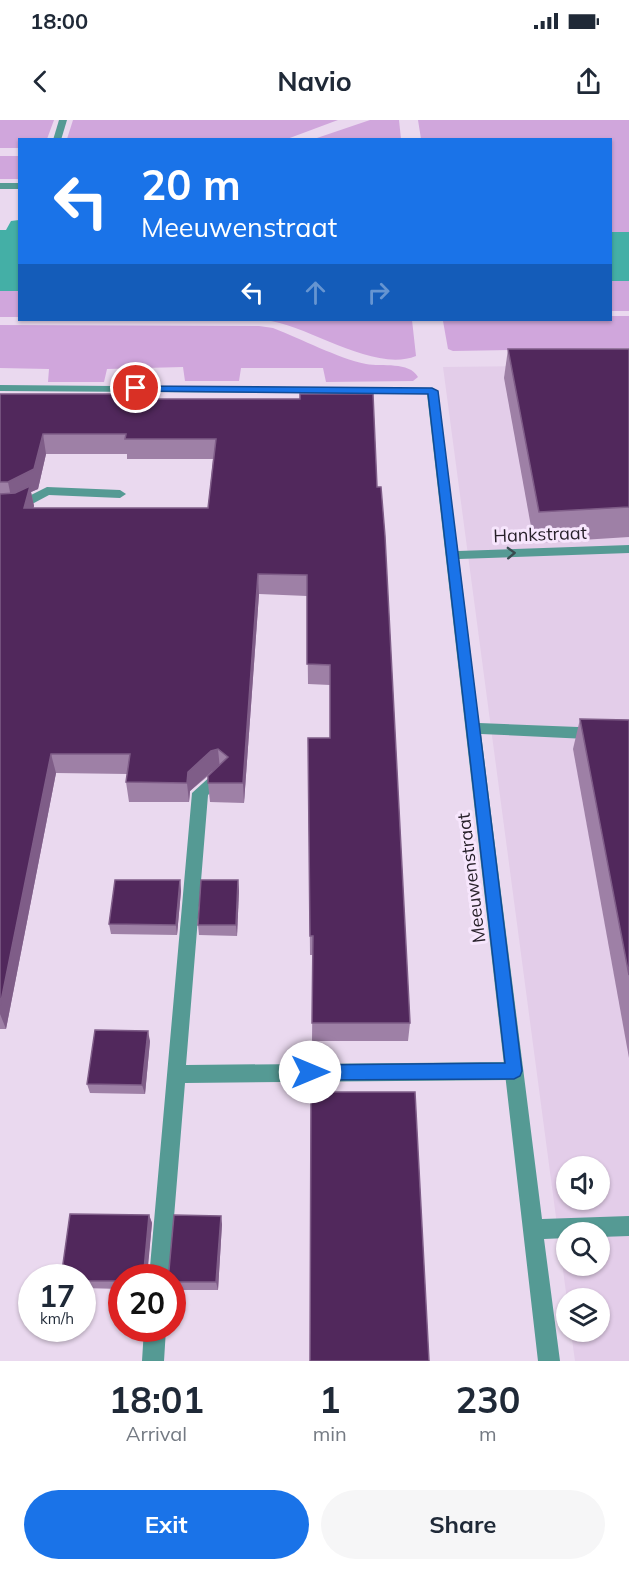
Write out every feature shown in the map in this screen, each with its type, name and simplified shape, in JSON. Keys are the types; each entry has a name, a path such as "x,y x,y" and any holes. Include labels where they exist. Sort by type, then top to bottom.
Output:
{"street":[{"path":"58,138 63,120"},
{"path":"0,186 18,186"},
{"name":"Meeuwenstraat","path":"0,388 432,391 549,1361"},
{"path":"0,508 15,508 47,491 120,494"},
{"name":"Hankstraat","path":"452,555 629,549"},
{"path":"473,728 629,735"},
{"path":"160,1264 200,793 219,777"},
{"path":"175,1074 514,1071"},
{"path":"533,1229 629,1226"},
{"path":"153,1361 154,1342"}],"shaded area":[{"path":"0,120 54,120 47,138 18,138 18,148 0,148"},
{"path":"73,120 338,120 290,138 67,138"},
{"path":"370,120 399,120 401,138 317,138"},
{"path":"418,120 629,120 629,232 612,232 612,138 421,138"},
{"path":"0,156 18,156 18,179 0,179"},
{"path":"18,220 18,291 0,291 0,230 6,230 11,221"},
{"path":"612,232 629,232 629,281 612,281"},
{"path":"612,281 629,281 629,311 612,311"},
{"path":"0,291 18,291 18,317 0,317"},
{"path":"612,316 629,316 629,348 453,351 448,349 443,321 612,321"},
{"path":"269,321 412,321 416,356 399,360 380,358"},
{"path":"0,325 259,326 273,328 355,361 402,367 414,372 418,377 413,381 326,382 323,368 241,368 239,381 185,381 183,367 107,369 104,382 48,382 49,369 0,368"},
{"path":"629,365 629,1361 575,1361 572,1342 610,1342 610,1288 565,1288 564,1276 610,1276 610,1222 557,1222 443,367"}],"building":[{"path":"508,349 629,349 629,507 539,512"},
{"path":"0,394 121,394 120,399 300,399 300,394 373,394 377,487 381,487 385,536 410,1023 312,1023 313,936 310,936 308,738 330,738 330,665 307,664 307,575 258,574 243,783 208,783 208,776 228,757 218,749 211,751 188,772 187,783 126,782 130,754 51,754 0,1006 0,494 15,493 30,486 24,508 208,508 216,439 125,439 126,434 43,434 34,469 8,482 0,482"},
{"path":"580,719 629,720 629,975"},
{"path":"115,880 180,880 176,925 109,924"},
{"path":"201,880 238,880 236,925 198,925"},
{"path":"95,1030 148,1031 142,1085 87,1084"},
{"path":"311,1092 415,1092 429,1361 310,1361"},
{"path":"70,1214 149,1215 145,1264 108,1264 108,1281 96,1281 96,1264 63,1264"},
{"path":"174,1215 221,1216 216,1282 186,1282 186,1264 170,1264"}],"route":[{"path":"136,388 432,391 514,1071 310,1072"}]}
